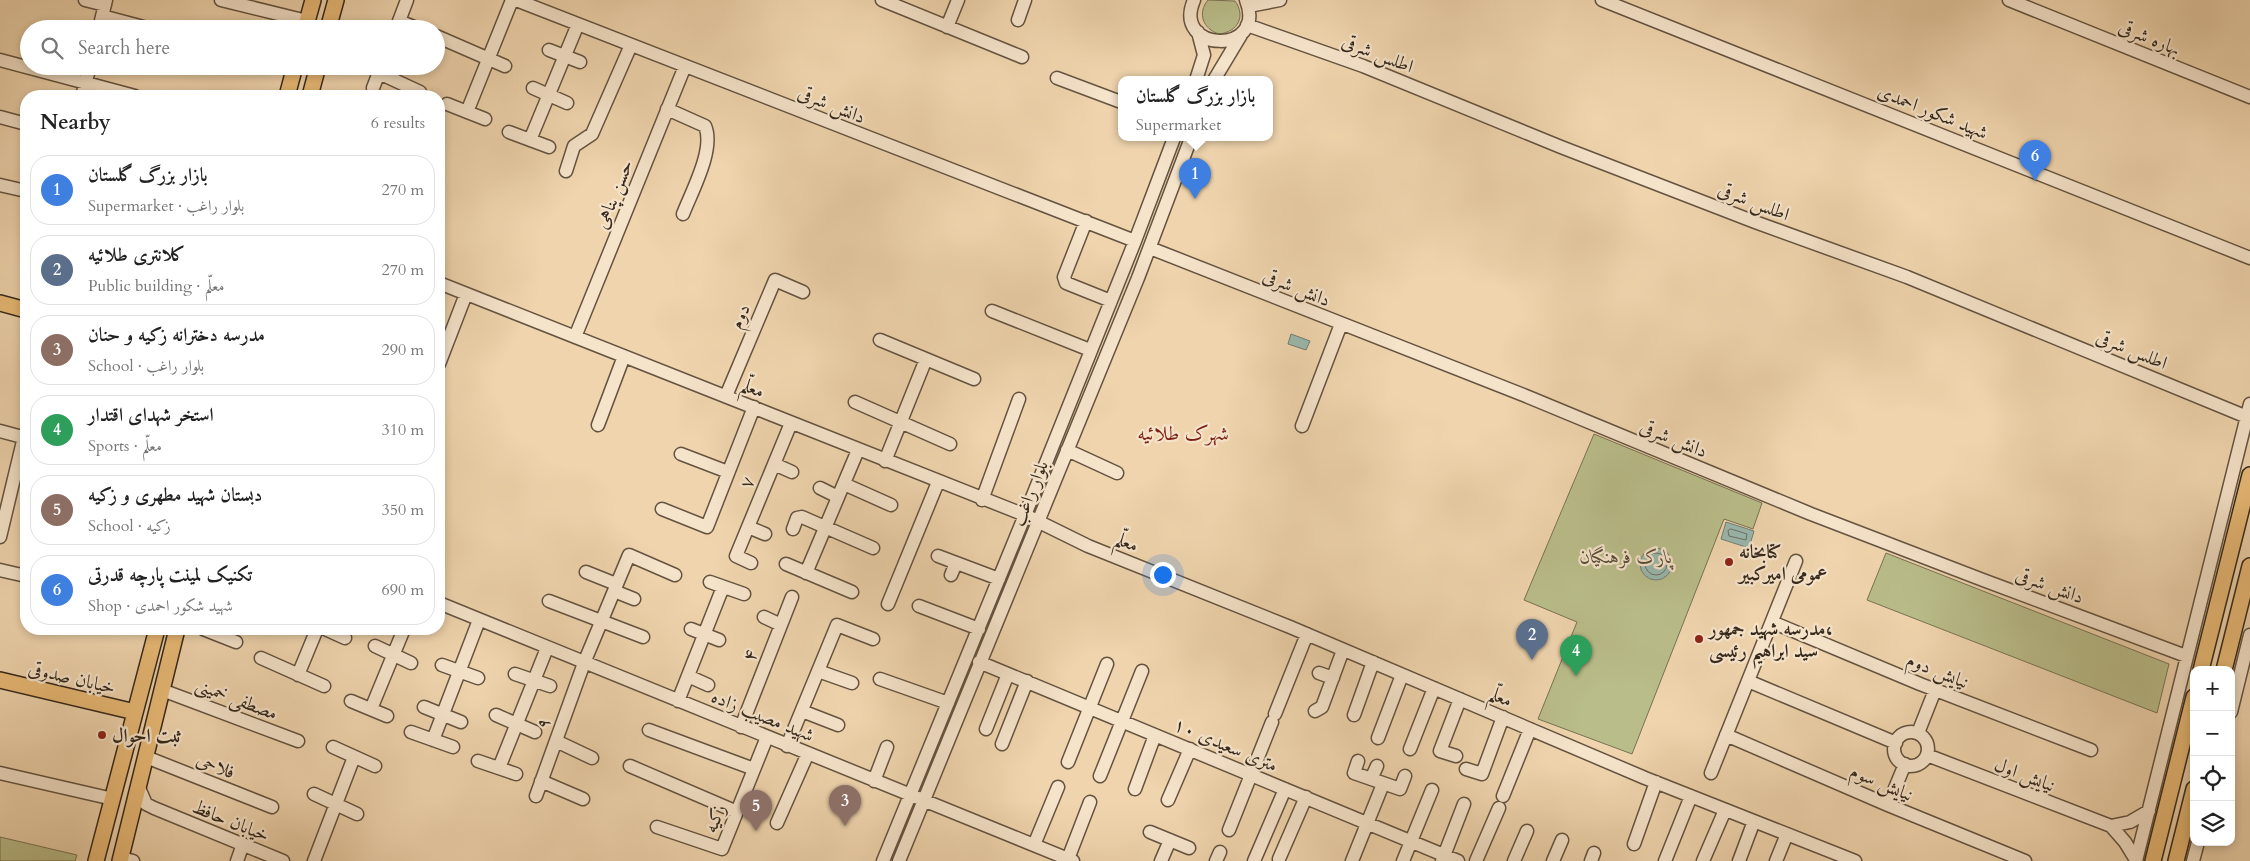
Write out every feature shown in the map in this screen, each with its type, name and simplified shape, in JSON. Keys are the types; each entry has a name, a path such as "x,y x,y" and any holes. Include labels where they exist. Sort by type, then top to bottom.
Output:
{"main road":[{"path":"307,20 313,0"},
{"path":"330,20 336,0"},
{"path":"288,90 292,75"},
{"path":"293,75 294,90"},
{"path":"308,90 314,75"},
{"path":"0,303 20,308"},
{"path":"2202,666 2250,475"},
{"path":"2225,666 2250,566"},
{"path":"96,861 155,635"},
{"path":"125,860 130,822 176,635"},
{"name":"خیابان صدوقی","path":"0,680 135,712"},
{"path":"2152,861 2191,711"},
{"path":"2176,861 2189,826 2192,801"}],"street":[{"path":"85,0 132,20"},
{"path":"220,0 289,20"},
{"path":"399,20 407,0"},
{"path":"467,112 512,0"},
{"name":"دانش شرقی","path":"516,0 1135,241"},
{"path":"882,0 1022,57"},
{"path":"947,26 958,0"},
{"path":"1018,20 1025,0"},
{"path":"1216,76 1245,29 1250,16 1248,3 1280,0"},
{"name":"شهید شکور احمدی","path":"1602,0 2250,258"},
{"name":"بهاره شرقی","path":"2009,0 2250,97"},
{"path":"1191,1 1191,17 1198,32 1204,54 1197,76"},
{"path":"101,20 105,7"},
{"path":"530,140 578,24"},
{"path":"1198,32 1206,39 1225,42 1234,39 1245,29"},
{"name":"اطلس شرقی","path":"1245,29 1362,66 1561,147 1755,222 1907,277 2247,417"},
{"path":"445,40 505,66"},
{"path":"566,171 574,146 592,134 631,44"},
{"path":"549,50 580,62"},
{"path":"0,60 20,65"},
{"name":"حسن پناهی","path":"575,337 685,66"},
{"path":"56,75 113,90"},
{"path":"84,90 88,75"},
{"path":"373,88 378,75"},
{"path":"389,75 416,90"},
{"path":"1057,78 1118,101"},
{"path":"533,88 567,103"},
{"path":"447,104 485,119"},
{"path":"668,109 705,126 709,135 708,147 684,214"},
{"path":"0,117 20,122"},
{"path":"509,132 549,147"},
{"name":"بلوار راغب","path":"883,861 1025,516 1173,141"},
{"name":"بلوار راغب","path":"899,861 1150,248 1190,141"},
{"path":"0,185 20,190"},
{"path":"1086,222 1064,277 1066,283 1110,301"},
{"name":"دانش شرقی","path":"1150,248 1526,396 1810,514 2186,656"},
{"name":"دوم","path":"726,396 775,280 803,292"},
{"name":"معلّم","path":"445,285 1025,516 1088,546 1307,634 1656,782 1786,834 1830,856 1855,861"},
{"path":"445,348 466,294"},
{"path":"992,311 1090,350"},
{"path":"1302,426 1341,324"},
{"path":"880,340 974,379"},
{"path":"598,425 624,356"},
{"path":"885,461 926,358"},
{"path":"982,500 1019,400"},
{"path":"855,402 950,444"},
{"path":"2136,861 2250,404"},
{"path":"662,508 707,527 754,407"},
{"name":"۷","path":"751,563 736,556 792,423"},
{"path":"0,431 20,436"},
{"path":"806,573 858,450"},
{"path":"1067,450 1118,473"},
{"path":"0,537 4,504 20,453"},
{"path":"681,454 728,472"},
{"path":"774,464 792,472"},
{"path":"888,604 938,482"},
{"path":"844,484 892,505"},
{"path":"820,488 838,496"},
{"path":"793,528 797,518 802,517 873,548"},
{"path":"748,527 765,534"},
{"name":"۹","path":"536,796 584,663 629,555 675,575"},
{"path":"938,556 954,569 999,579"},
{"path":"1711,773 1796,561"},
{"path":"786,564 852,592"},
{"path":"0,570 20,575"},
{"path":"586,572 634,599"},
{"path":"710,582 744,594"},
{"path":"678,701 723,587"},
{"name":"۴","path":"741,726 792,597"},
{"path":"549,601 643,637"},
{"name":"شهید مصیب زاده","path":"445,606 1034,845 1048,856 1071,860"},
{"path":"919,606 979,629"},
{"path":"764,617 781,625"},
{"path":"433,740 479,620"},
{"name":"نیایش دوم","path":"1772,622 1935,690 2091,750"},
{"path":"788,746 837,625 873,639"},
{"path":"691,629 719,640"},
{"path":"1229,830 1307,634"},
{"path":"218,635 236,642"},
{"path":"298,675 315,635"},
{"path":"339,635 345,638"},
{"path":"371,710 401,635"},
{"path":"2231,711 2250,635"},
{"path":"375,646 411,662"},
{"path":"498,768 547,648"},
{"path":"1315,711 1322,707 1343,650"},
{"path":"261,658 324,686"},
{"name":"۱۰ متری سعیدی","path":"979,662 1411,841 1444,858 1458,861"},
{"path":"1354,714 1373,662"},
{"path":"442,664 478,678"},
{"path":"1068,762 1107,664"},
{"path":"818,670 852,683"},
{"path":"1100,776 1142,671"},
{"path":"1319,673 1333,678"},
{"path":"515,674 550,686"},
{"path":"986,729 1008,674"},
{"path":"1378,738 1402,674"},
{"path":"688,676 708,685"},
{"path":"880,678 948,703"},
{"path":"1002,744 1026,681"},
{"path":"1748,682 1896,743"},
{"path":"1410,749 1434,688"},
{"name":"مصطفی خمینی","path":"162,690 298,742"},
{"path":"1918,733 1935,690"},
{"path":"1456,756 1440,751 1460,699"},
{"path":"351,701 387,716"},
{"path":"424,708 461,722"},
{"path":"802,711 838,725"},
{"path":"496,714 535,732"},
{"path":"1466,769 1482,774 1503,718"},
{"path":"1503,796 1530,729"},
{"path":"649,730 754,769"},
{"path":"411,732 452,747"},
{"path":"1907,732 1918,733 1926,740 1927,755 1915,765 1905,764 1895,753 1898,738 1907,732"},
{"path":"1135,789 1155,735"},
{"name":"نیایش سوم","path":"1726,735 1888,805 2025,861"},
{"name":"زکیه","path":"657,827 722,850 767,737"},
{"path":"556,741 592,758"},
{"path":"333,747 375,766"},
{"path":"874,781 887,747"},
{"path":"1168,800 1190,749"},
{"path":"777,823 808,753"},
{"name":"نیایش اول","path":"1927,755 2111,826 2125,842 2136,861"},
{"name":"فلاحی","path":"146,757 272,807"},
{"path":"314,861 354,757"},
{"path":"478,761 516,774"},
{"path":"1358,761 1354,773 1377,782 1400,789 1404,776"},
{"path":"1888,805 1905,764"},
{"path":"630,766 737,812"},
{"path":"1352,861 1368,823 1377,782 1377,766"},
{"path":"0,773 113,799"},
{"path":"541,781 584,799"},
{"path":"1634,844 1656,782"},
{"path":"1034,845 1058,787"},
{"path":"138,788 146,804 165,813"},
{"path":"1254,861 1285,789"},
{"path":"1403,861 1432,790"},
{"path":"314,794 357,814"},
{"path":"1665,861 1691,796"},
{"path":"1279,859 1306,797"},
{"path":"1071,860 1090,802"},
{"path":"1444,858 1464,804"},
{"path":"1476,861 1499,808"},
{"path":"1703,861 1726,810"},
{"path":"130,822 135,813 142,811 165,813"},
{"path":"2111,826 2130,822 2149,811"},
{"name":"خیابان حافظ","path":"165,813 283,861"},
{"path":"1739,861 1754,821"},
{"path":"1514,861 1527,831"},
{"path":"1150,832 1189,848"},
{"path":"1776,861 1786,834"},
{"path":"1161,861 1170,840"},
{"path":"1553,861 1562,840"},
{"path":"237,861 243,844"},
{"path":"2193,861 2197,846"}],"green space":[{"path":"1208,0 1235,1 1240,12 1240,18 1235,27 1226,33 1219,34 1209,28 1202,15"},
{"name":"پارک فرهنگیان","path":"1594,434 1762,503 1753,529 1724,519 1632,754 1538,719 1577,622 1524,600"},
{"path":"1886,553 2169,664 2157,713 1867,600"},
{"path":"0,837 77,855 75,861 0,861"}],"water":[{"path":"1291,334 1310,341 1306,350 1288,344"},
{"path":"1726,522 1754,531 1749,548 1721,539"},
{"path":"1656,548 1662,549 1667,553 1671,558 1671,570 1667,575 1662,579 1656,580 1650,579 1645,575 1641,570 1640,564 1641,558 1645,553 1650,549"}],"place":[{"name":"تکنیک لمینت پارچه قدرتی","path":"2035,181"},
{"name":"بازار بزرگ گلستان","path":"1195,199"},
{"name":"کتابخانه عمومی امیرکبیر","path":"1729,562"},
{"name":"مدرسه شهید جمهور، سید ابراهیم رئیسی","path":"1699,639"},
{"name":"کلانتری طلائیه","path":"1532,660"},
{"name":"استخر شهدای اقتدار","path":"1576,676"},
{"name":"ثبت احوال","path":"102,735"},
{"name":"مدرسه دخترانه زکیه و حنان","path":"845,826"},
{"name":"دبستان شهید مطهری و زکیه","path":"756,831"}],"district":[{"name":"شهرک طلائیه","path":"1183,433"}]}
